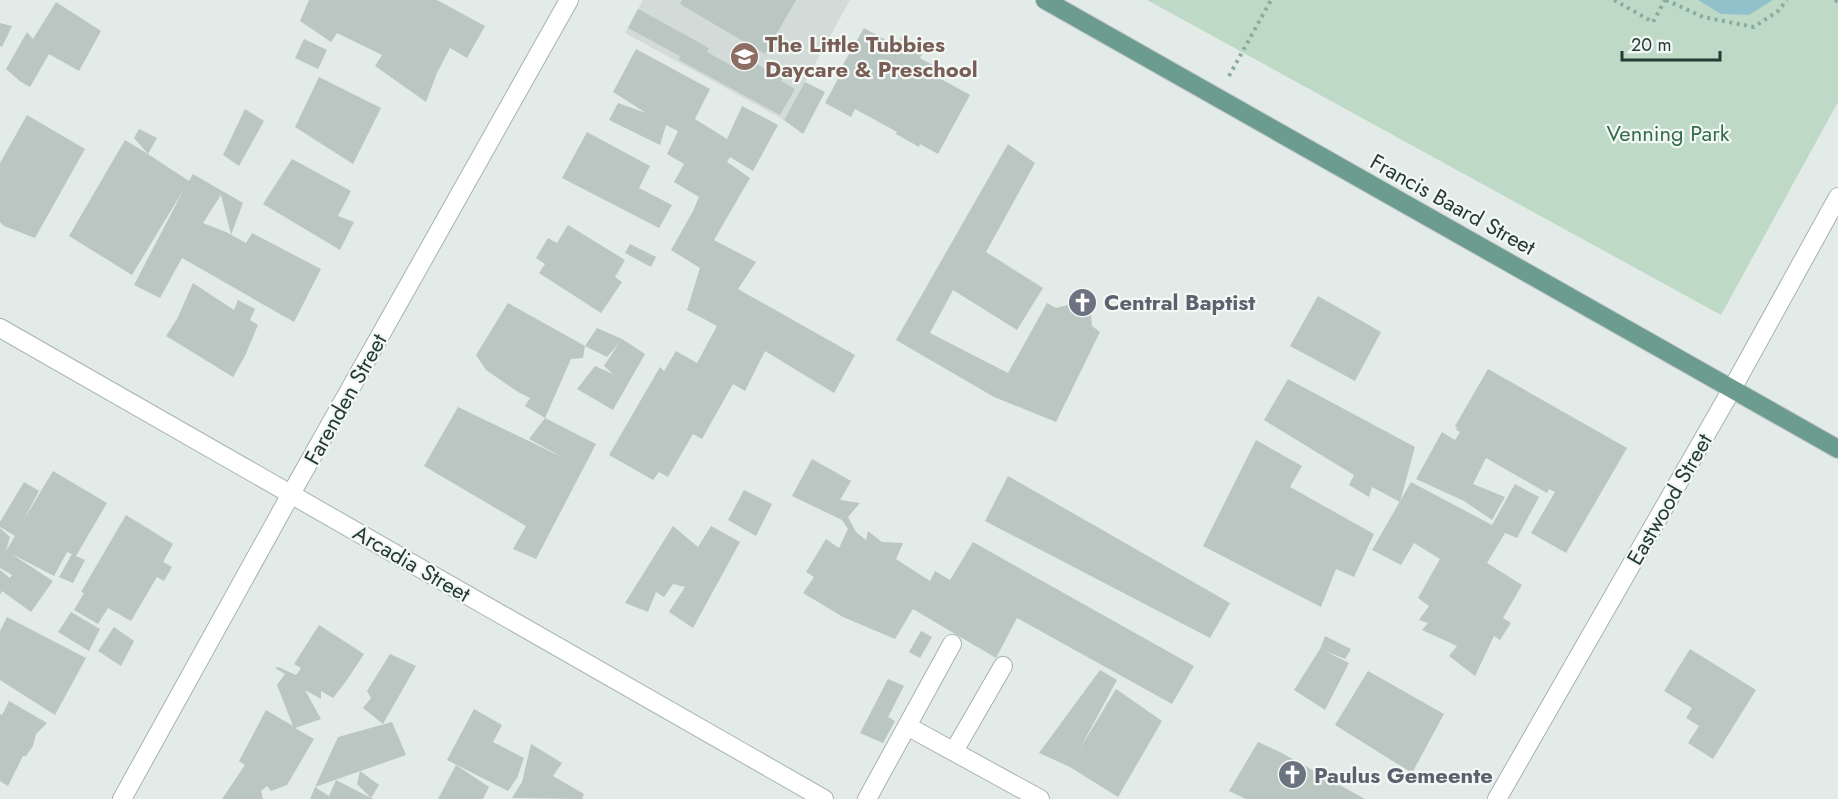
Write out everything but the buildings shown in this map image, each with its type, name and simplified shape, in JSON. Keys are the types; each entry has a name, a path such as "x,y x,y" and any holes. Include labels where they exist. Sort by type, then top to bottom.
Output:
{"main road":[{"name":"Francis Baard Street","path":"1045,0 1838,449"}],"street":[{"name":"Farenden Street","path":"122,799 569,0"},
{"name":"Eastwood Street","path":"1497,799 1732,389 1838,197"},
{"name":"Arcadia Street","path":"0,328 824,799"},
{"path":"867,799 952,644"},
{"path":"954,752 1003,666"},
{"path":"907,726 1040,799"}],"path":[{"path":"1216,98 1271,0"},
{"path":"1614,0 1653,22 1666,0 1703,17 1754,27 1778,11 1787,0"}],"shaded area":[{"name":"The Little Tubbies Daycare & Preschool","path":"643,0 850,0 784,120 625,33"}],"green space":[{"name":"Venning Park","path":"1147,0 1838,0 1838,102 1721,315"}],"water":[{"path":"1698,0 1773,0 1749,15 1721,14"}],"place":[{"name":"The Little Tubbies Daycare & Preschool","path":"744,57"},
{"name":"Central Baptist","path":"1083,302"},
{"name":"Paulus Gemeente","path":"1293,775"}]}
